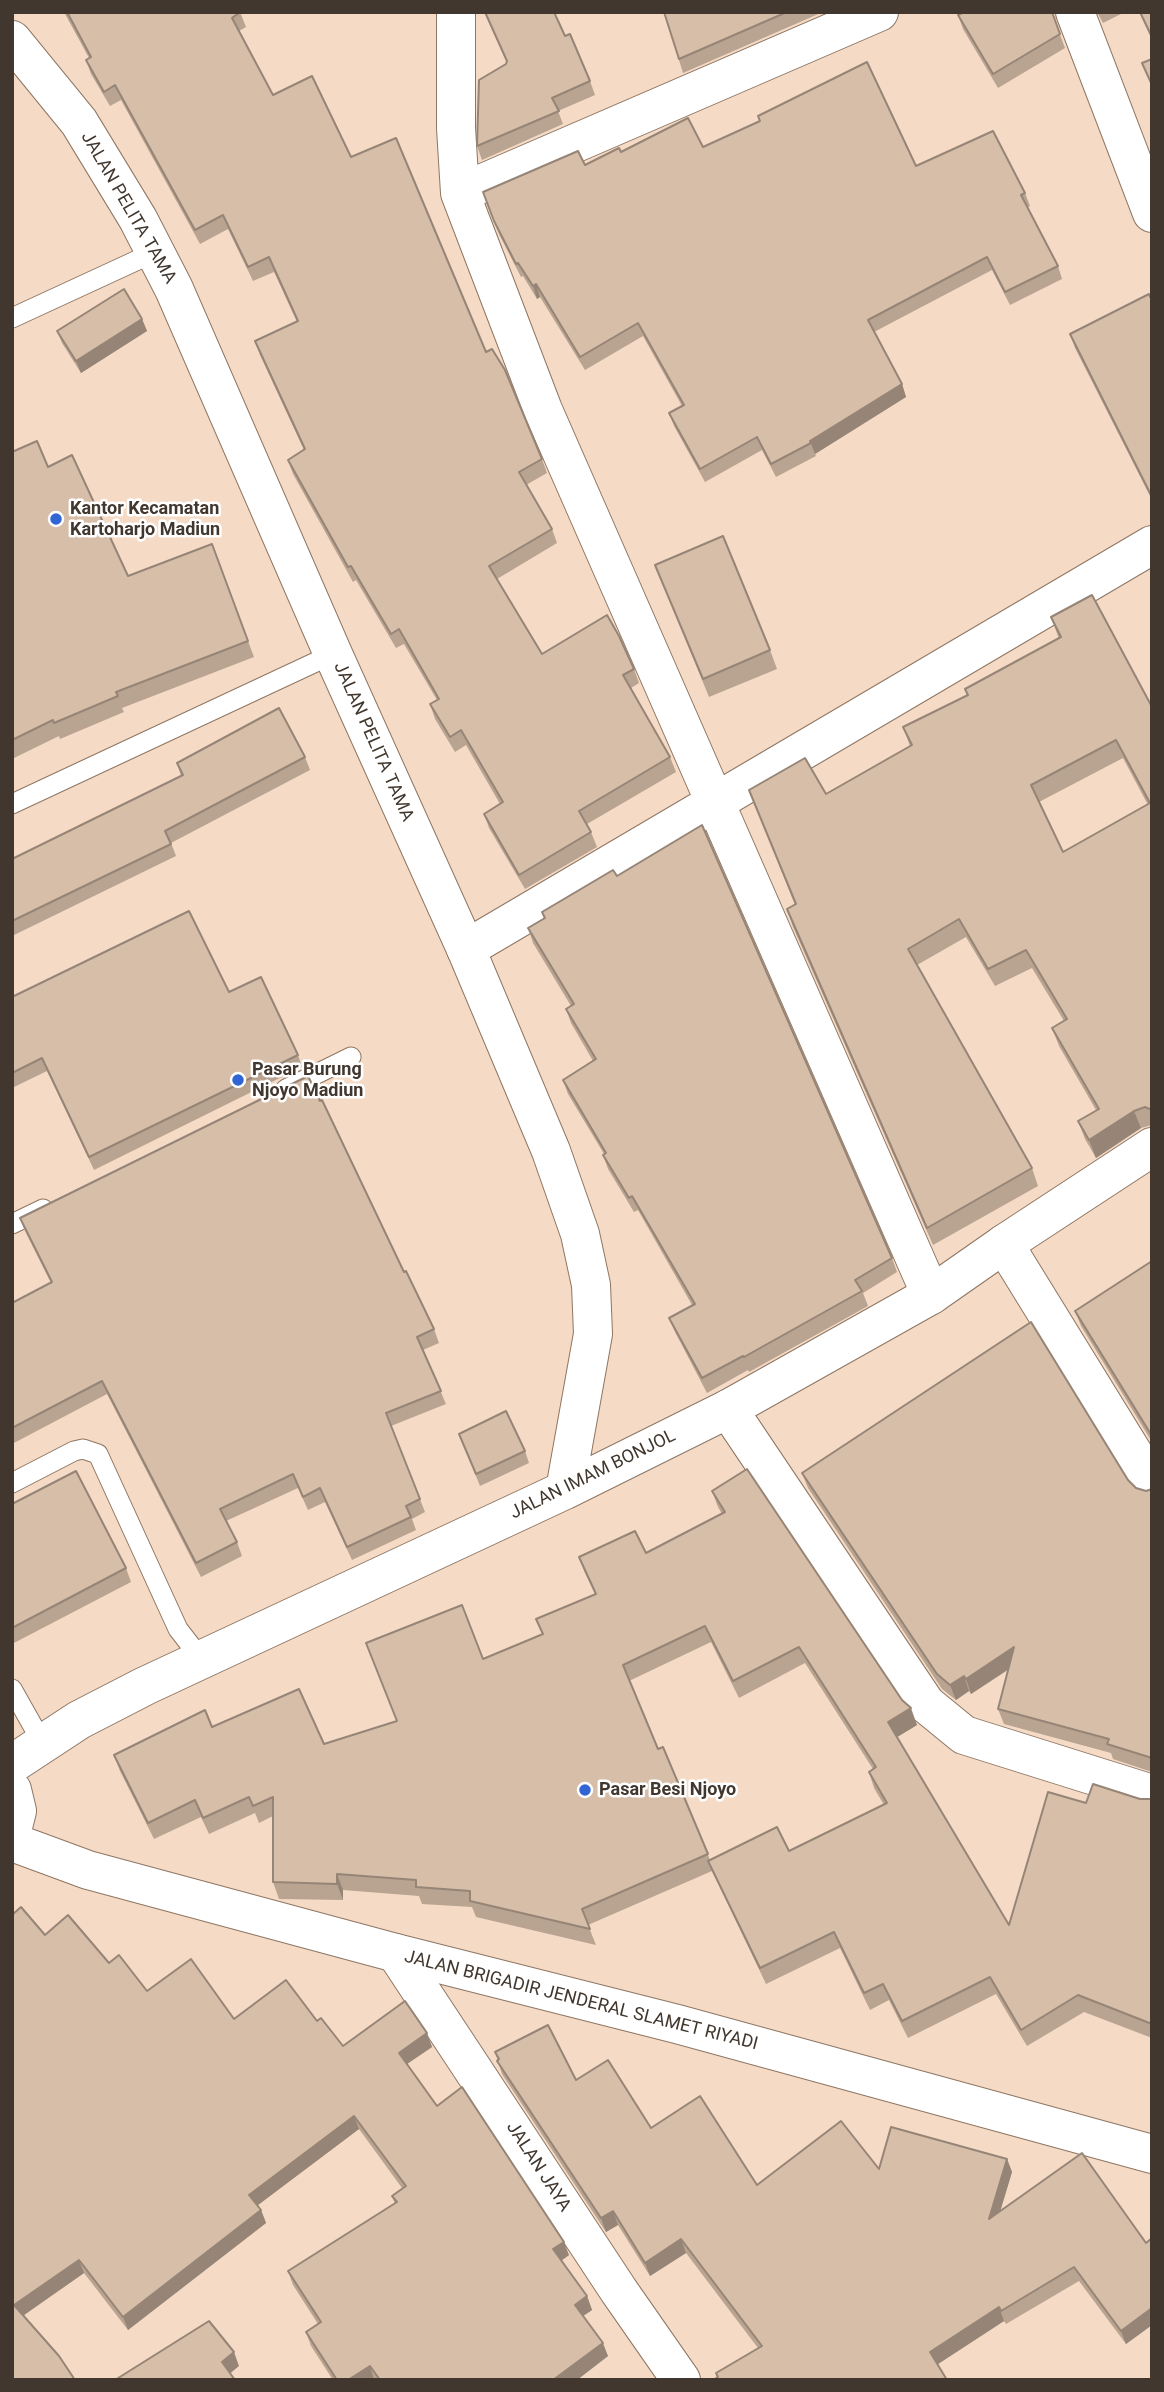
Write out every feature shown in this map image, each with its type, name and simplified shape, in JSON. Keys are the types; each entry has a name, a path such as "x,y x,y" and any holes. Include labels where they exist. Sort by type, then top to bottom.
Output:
{"street":[{"path":"456,12 456,128 460,193 543,410 931,1295"},
{"path":"460,193 879,12"},
{"path":"1074,12 1152,213"},
{"name":"JALAN PELITA TAMA","path":"12,40 79,122 138,219 180,302 333,654 466,949 570,1201 591,1285 593,1334 565,1490"},
{"path":"466,949 1152,545"},
{"name":"JALAN IMAM BONJOL","path":"27,1754 79,1720 565,1490 728,1409 931,1295 1152,1147"},
{"path":"1004,1244 1152,1484"},
{"path":"728,1409 926,1704 964,1735 1152,1794"},
{"path":"12,1790 17,1811 12,1831"},
{"name":"JALAN BRIGADIR JENDERAL SLAMET RIYADI","path":"12,1842 88,1870 690,2028 1152,2154"},
{"name":"JALAN JAYA","path":"396,1953 619,2291 681,2380"}],"lane":[{"path":"12,318 155,252"},
{"path":"12,804 333,654"},
{"path":"263,1100 351,1057"},
{"path":"12,1224 62,1200"},
{"path":"12,1483 74,1451 83,1449 98,1454 178,1629 202,1660"},
{"path":"12,1689 27,1754"}],"building":[{"path":"67,12 240,12 232,18 273,95 312,76 351,157 396,138 486,352 492,349 505,370 542,459 519,472 552,529 489,566 542,654 607,615 634,669 623,675 670,757 579,811 591,832 519,875 484,814 503,802 461,730 450,737 430,704 439,699 399,629 391,634 351,566 348,567 288,460 305,449 255,341 298,321 269,257 248,267 223,215 195,230 115,85 104,92 86,60 91,57"},
{"path":"485,12 554,12 565,36 570,34 590,81 552,98 559,111 477,146 479,80 507,61"},
{"path":"664,12 787,12 679,59"},
{"path":"964,12 1052,12 1060,34 993,74 958,15"},
{"path":"1140,12 1152,12 1152,37"},
{"path":"1152,59 1152,85 1142,63"},
{"path":"867,62 916,166 993,131 1025,193 1021,195 1058,266 1005,292 987,257 868,320 902,384 810,441 811,443 771,464 757,437 700,469 669,413 684,405 638,323 580,357 536,284 533,286 518,263 516,264 483,192 578,151 585,165 619,148 621,152 688,118 703,147 760,121 758,116"},
{"path":"124,289 142,319 76,361 57,331"},
{"path":"1149,294 1152,296 1152,497 1070,334"},
{"path":"37,441 48,467 72,455 128,576 212,544 248,641 116,692 118,696 54,723 53,720 12,740 12,452"},
{"path":"723,536 770,650 703,679 655,565"},
{"path":"1092,595 1152,707 1152,1110 1145,1107 1134,1111 1089,1140 1078,1121 1099,1109 1052,1028 1067,1019 1026,950 988,969 959,919 908,949 1032,1168 927,1228 787,909 796,904 749,790 805,758 826,794 912,745 903,727 968,695 965,689 1061,637 1051,617","holes":["1116,740 1150,803 1063,852 1031,785"]},
{"path":"279,708 305,757 165,831 171,844 12,921 12,859 183,775 177,763"},
{"path":"702,825 892,1258 855,1280 862,1291 702,1378 669,1318 695,1304 632,1196 629,1198 603,1155 606,1153 563,1080 596,1059 566,1009 574,1004 528,928 545,918 542,912 613,870 617,876"},
{"path":"189,911 229,992 261,977 298,1055 89,1157 42,1058 12,1073 12,997"},
{"path":"308,1076 434,1329 417,1337 441,1391 386,1413 420,1499 406,1506 411,1517 347,1547 320,1488 303,1497 293,1474 220,1509 237,1542 196,1563 102,1381 12,1428 12,1303 52,1282 20,1218"},
{"path":"1152,1261 1152,1436 1075,1311"},
{"path":"1031,1322 1128,1480 1136,1488 1146,1491 1152,1489 1152,1758 1107,1744 1109,1739 998,1709 1014,1647 966,1679 964,1676 950,1685 937,1674 802,1473"},
{"path":"506,1411 525,1451 476,1474 459,1434"},
{"path":"747,1469 902,1700 911,1708 888,1722 1009,1925 1048,1792 1086,1803 1093,1784 1140,1799 1152,1799 1152,2024 1078,1995 1021,2030 990,1977 902,2021 883,1984 864,1993 834,1932 760,1968 708,1861 777,1827 789,1851 887,1803 869,1772 876,1767 799,1647 733,1681 705,1626 623,1665 658,1749 663,1747 708,1854 582,1909 590,1929 470,1901 470,1891 416,1887 416,1880 337,1874 337,1884 273,1882 273,1797 253,1806 249,1797 203,1818 195,1800 148,1823 114,1755 205,1710 212,1727 299,1689 324,1744 397,1721 366,1643 462,1605 483,1659 543,1634 536,1619 596,1594 579,1557 635,1531 646,1553 725,1512 712,1491"},
{"path":"76,1471 126,1568 12,1628 12,1504"},
{"path":"21,1907 45,1935 68,1915 109,1963 119,1955 147,1991 191,1959 234,2019 286,1980 317,2021 321,2018 343,2046 405,2001 427,2033 399,2053 437,2106 462,2087 564,2242 553,2249 587,2296 575,2305 603,2343 553,2380 380,2380 370,2366 348,2380 337,2380 306,2332 321,2322 288,2271 397,2202 392,2196 406,2186 354,2116 249,2195 261,2210 123,2317 79,2260 14,2305 59,2356 75,2380 12,2380 12,1915"},
{"path":"548,2025 576,2080 608,2060 651,2128 700,2096 757,2185 841,2121 879,2169 891,2127 1007,2159 989,2219 1082,2153 1146,2243 1152,2238 1152,2308 1121,2331 1074,2267 1001,2311 999,2307 930,2352 947,2380 713,2380 718,2377 716,2373 762,2346 681,2239 645,2263 613,2211 601,2218 497,2061 499,2059 495,2052"},
{"path":"209,2321 234,2352 222,2362 235,2380 115,2380"}],"place":[{"name":"Kantor Kecamatan Kartoharjo Madiun","path":"56,519"},
{"name":"Pasar Burung Njoyo Madiun","path":"238,1080"},
{"name":"Pasar Besi Njoyo","path":"585,1790"}]}
